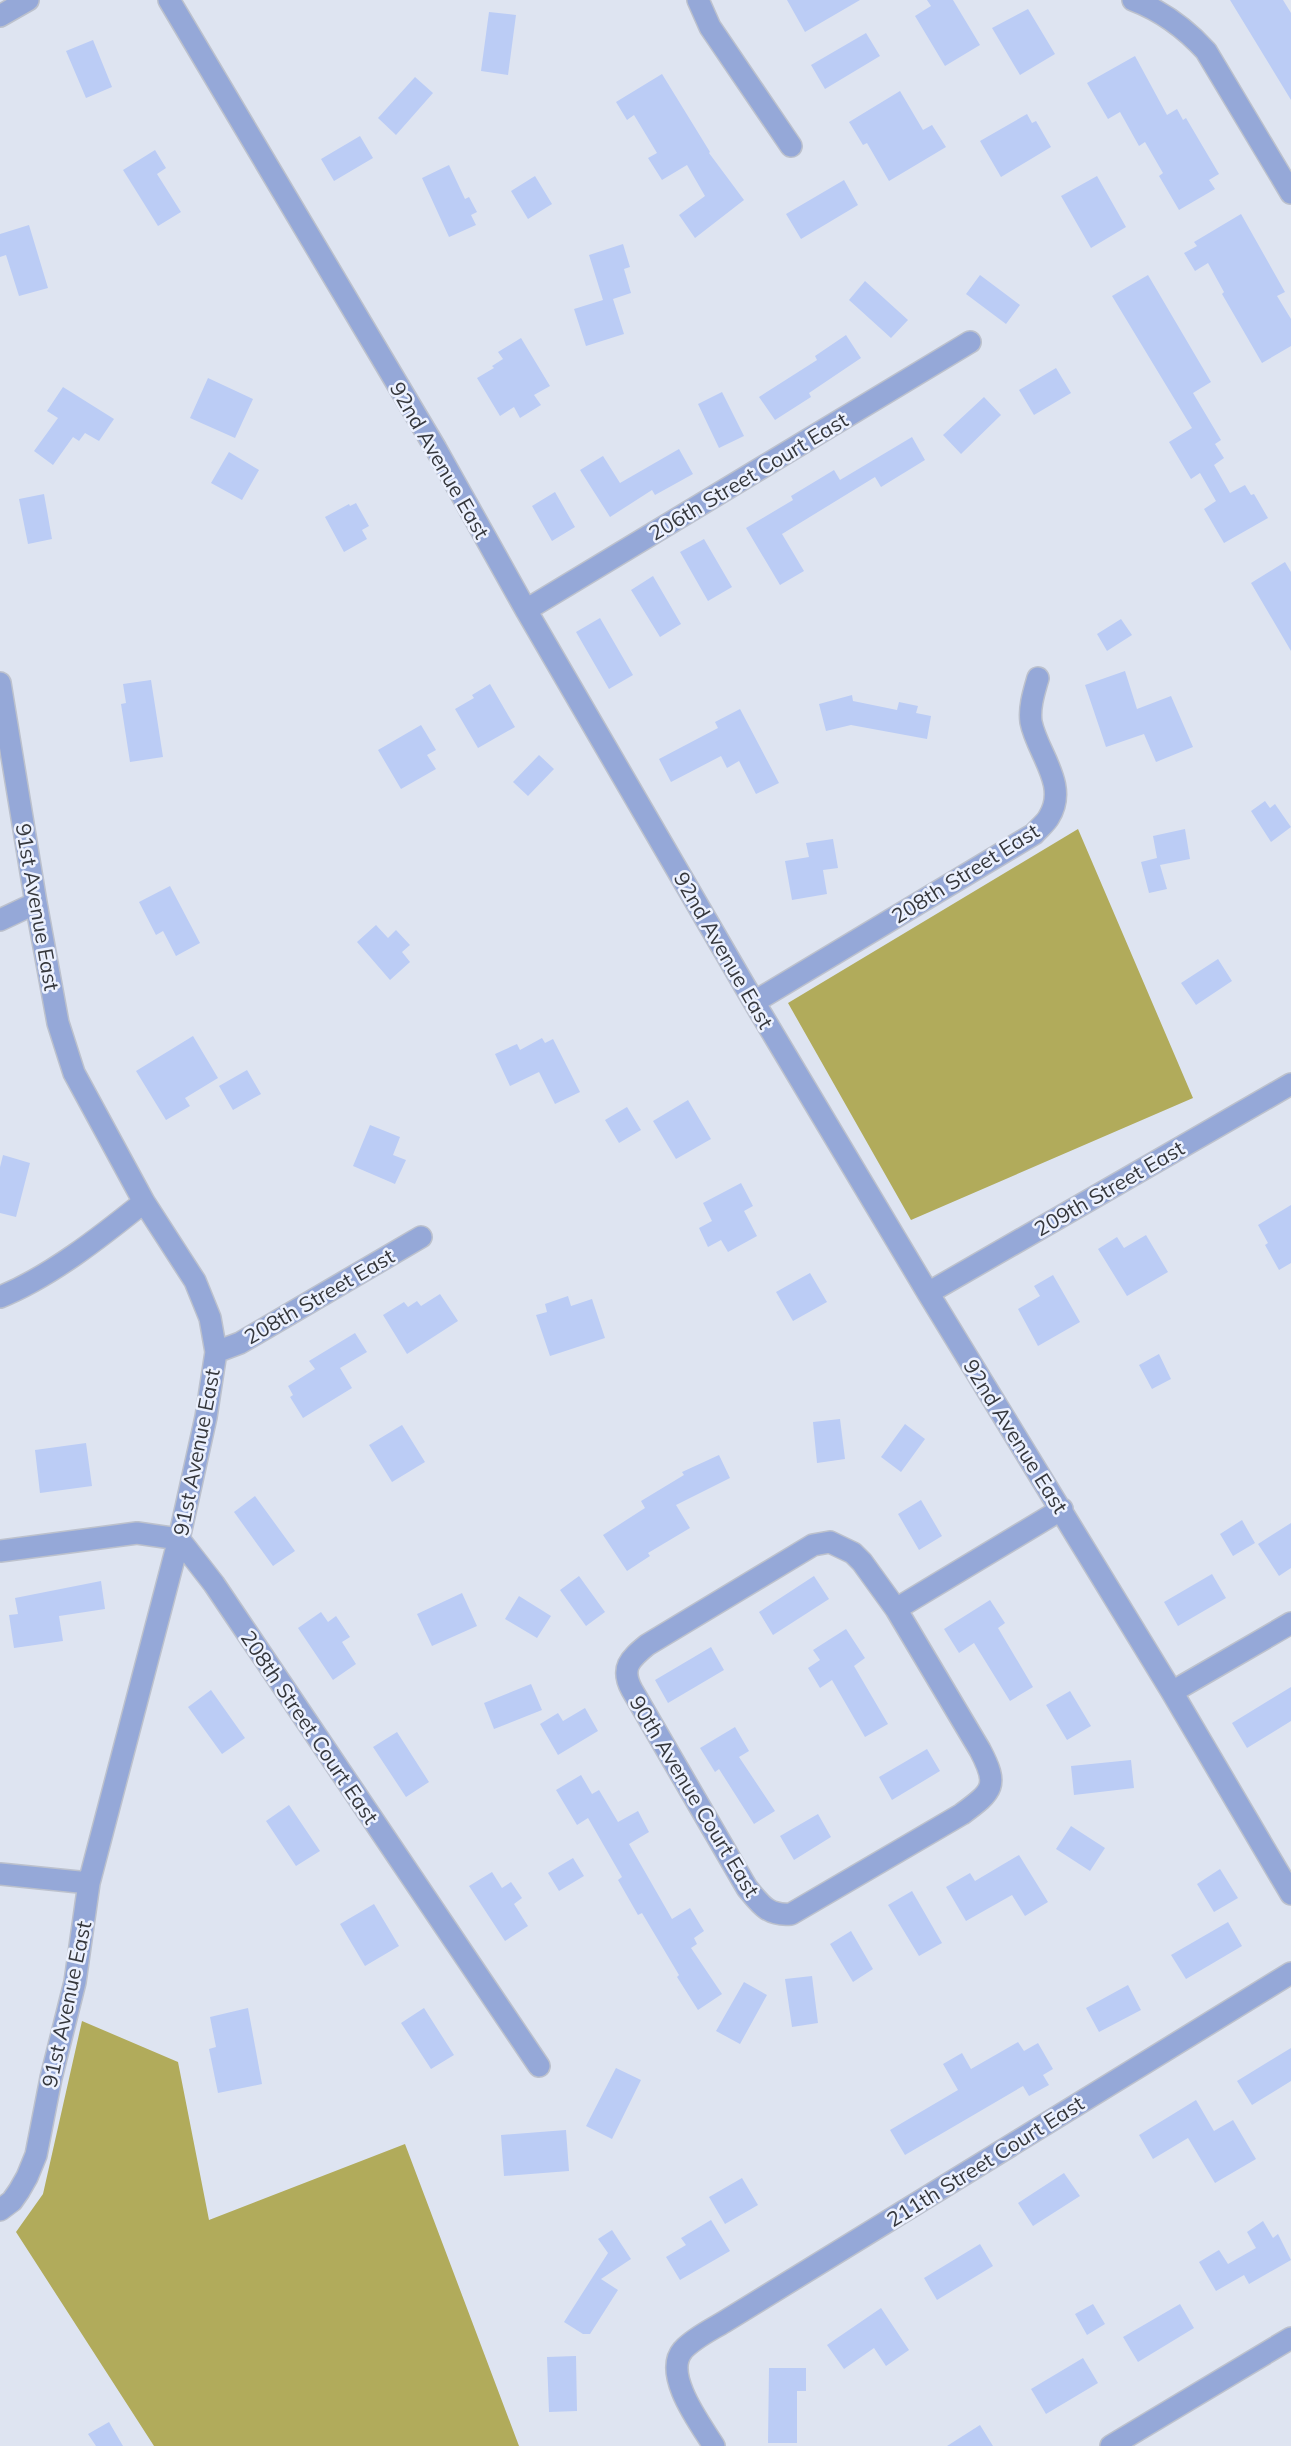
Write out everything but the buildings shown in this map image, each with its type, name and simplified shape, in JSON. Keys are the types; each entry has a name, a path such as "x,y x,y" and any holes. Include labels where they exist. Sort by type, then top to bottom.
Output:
{"street":[{"path":"0,16 28,0"},
{"name":"92nd Avenue East","path":"169,0 436,449 526,610 754,1002 928,1293 1062,1509 1291,1894"},
{"path":"698,0 709,27 791,146"},
{"path":"1133,0 1156,9 1188,32 1206,51 1291,193"},
{"name":"206th Street Court East","path":"526,610 970,342"},
{"name":"208th Street East","path":"754,1002 1034,834 1049,817 1056,799 1053,777 1031,719 1031,705 1038,678"},
{"name":"91st Avenue East","path":"0,683 58,1023 74,1073 144,1202 195,1281 210,1318 216,1352 206,1417 179,1539 89,1883 75,1982 51,2077 36,2155 27,2177 6,2205"},
{"path":"0,920 36,903"},
{"name":"209th Street East","path":"928,1293 1291,1084"},
{"path":"0,1297 22,1287 107,1232 144,1202"},
{"name":"208th Street East","path":"216,1352 240,1343 421,1237"},
{"path":"896,1609 1062,1509"},
{"path":"0,1551 137,1533 179,1539"},
{"name":"208th Street Court East","path":"179,1539 214,1584 539,2066"},
{"name":"90th Avenue Court East","path":"830,1542 853,1553 896,1609 990,1768 989,1789 986,1796 962,1814 791,1914 778,1915 762,1906 747,1888 626,1680 626,1668 634,1656 648,1645 813,1545 830,1542"},
{"path":"1172,1692 1291,1623"},
{"path":"0,1874 89,1883"},
{"name":"211th Street Court East","path":"714,2446 680,2388 677,2362 681,2352 736,2314 1291,1973"},
{"path":"1111,2446 1291,2338"}],"shaded area":[{"path":"1078,829 1193,1098 911,1220 788,1003"},
{"path":"82,2021 178,2062 209,2220 405,2144 519,2446 154,2446 16,2232 43,2194"}]}
